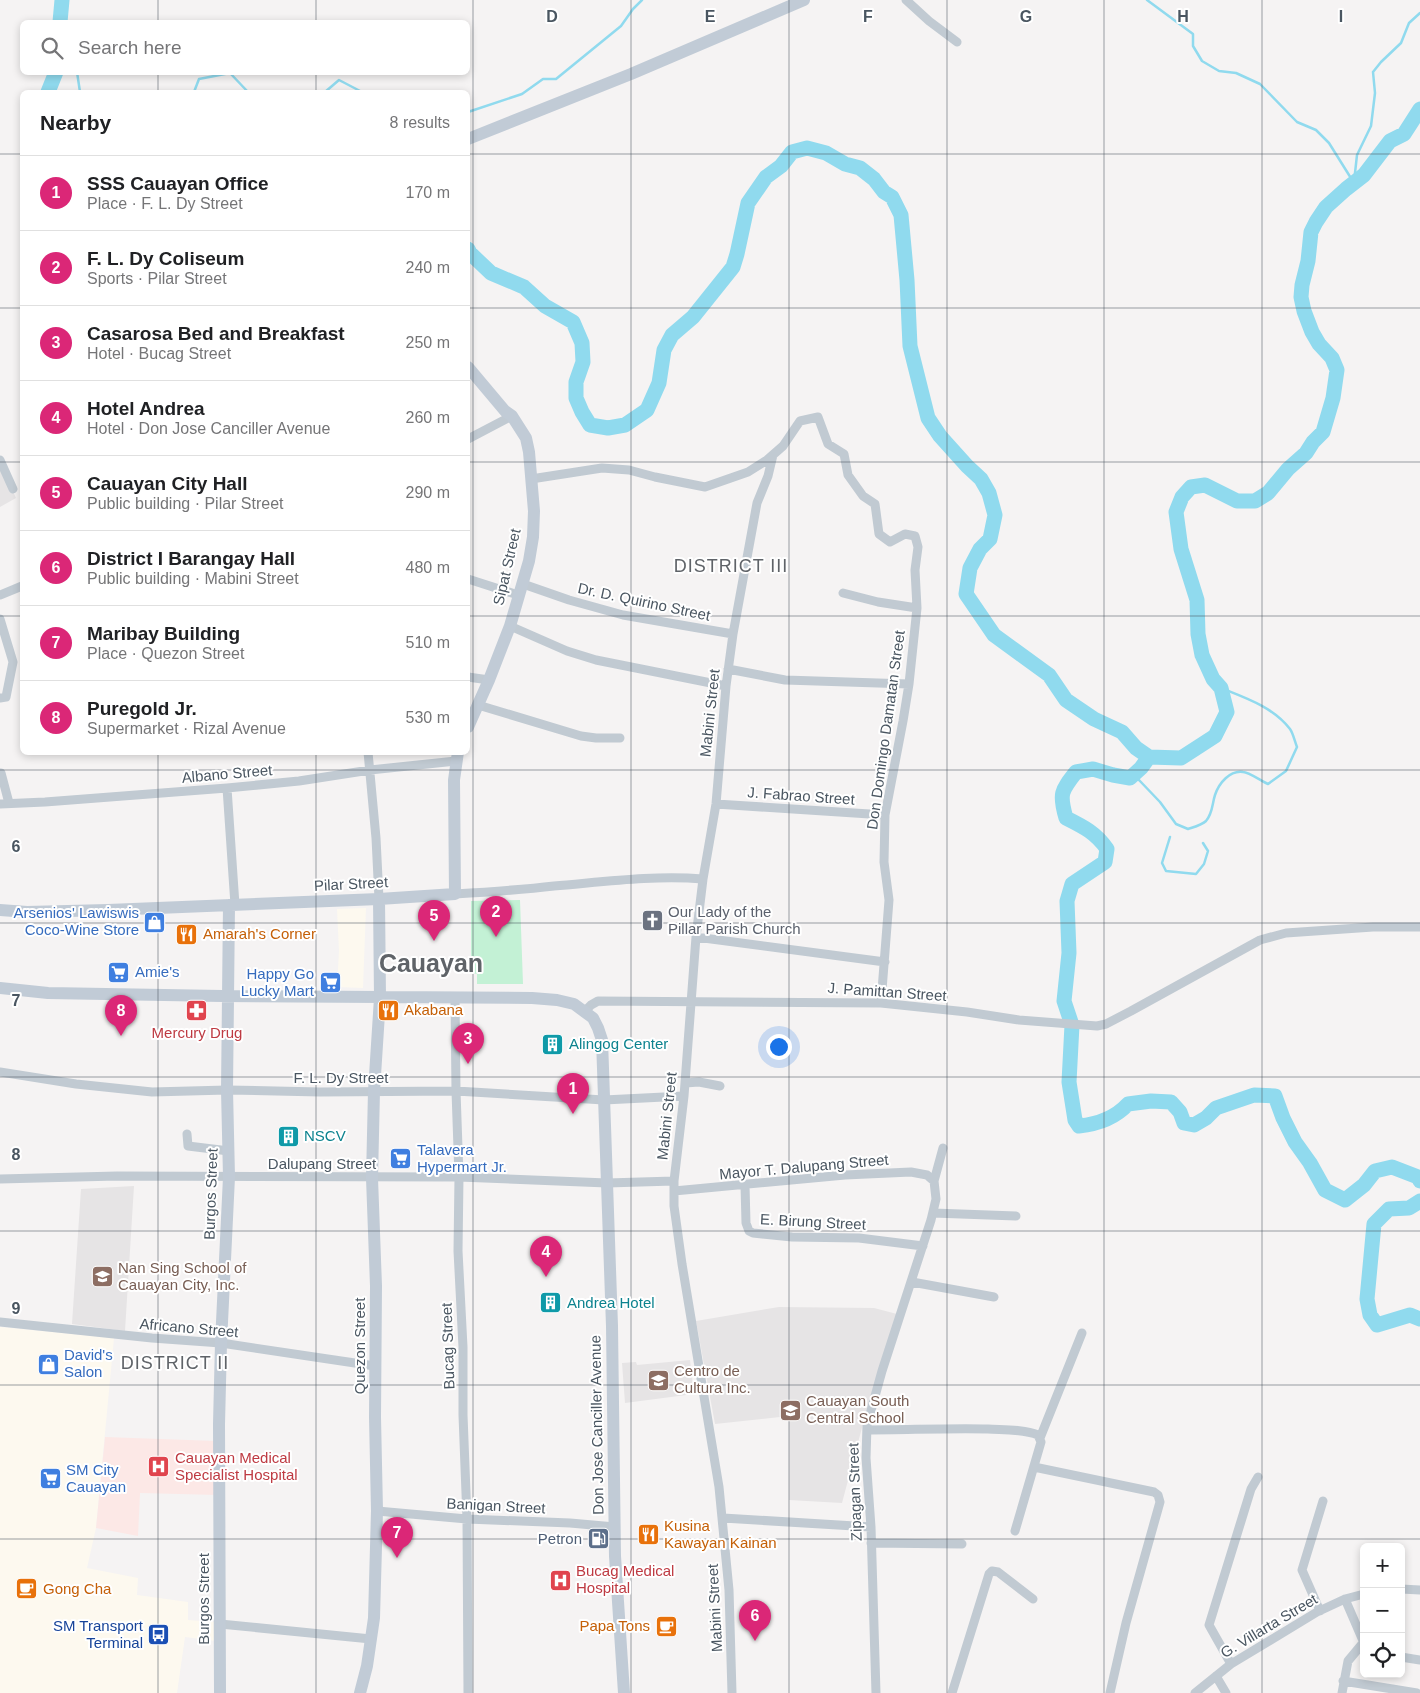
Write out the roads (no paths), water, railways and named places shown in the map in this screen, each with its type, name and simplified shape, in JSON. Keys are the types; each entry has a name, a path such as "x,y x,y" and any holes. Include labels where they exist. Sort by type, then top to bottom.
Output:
{"street":[{"path":"470,138 631,74 804,0"},
{"path":"906,0 929,21 957,42"},
{"name":"Sipat Street","path":"470,369 505,411 512,416 526,438 531,464 534,510 533,537 510,626 470,723"},
{"path":"470,439 512,416"},
{"name":"Don Domingo Damatan Street","path":"531,478 602,468 629,470 705,487 748,472 783,446 800,421 818,417 828,444 844,454 848,475 863,496 876,504 879,534 890,542 906,534 915,536 918,547 915,570 917,608 909,684 904,721 885,815 884,862 888,900 881,1003"},
{"name":"Mabini Street","path":"732,1693 729,1590 722,1518 712,1436 682,1264 674,1206 674,1181 684,1096 696,937 703,879 716,804 728,669 757,503 768,476 773,455"},
{"path":"0,460 13,489"},
{"name":"Dr. D. Quirino Street","path":"470,579 569,600 623,615 733,634"},
{"path":"0,594 20,587"},
{"path":"843,593 878,602 917,608"},
{"path":"0,619 13,662 6,697 0,698"},
{"path":"510,626 567,651 596,660 726,686"},
{"path":"728,669 785,680 909,684"},
{"path":"470,677 489,680"},
{"path":"478,705 581,736 620,738"},
{"path":"368,755 379,899"},
{"path":"455,894 454,780 457,757"},
{"name":"Albano Street","path":"4,804 299,781 457,757"},
{"path":"1,774 4,804"},
{"path":"227,788 232,905"},
{"name":"J. Fabrao Street","path":"716,804 885,815"},
{"name":"Pilar Street","path":"0,910 27,912 108,910 379,899 509,891 620,880 703,879"},
{"name":"Quezon Street","path":"360,1693 365,1677 374,1618 377,1511 376,1286 372,1178 374,1091 380,998 379,899"},
{"name":"Burgos Street","path":"220,1693 219,1424 229,1151 227,1090 228,996 232,905"},
{"name":"J. Pamittan Street","path":"585,1011 598,1001 881,1003 1056,1024 1097,1026 1106,1024 1260,940 1286,933 1373,927 1420,927"},
{"path":"696,937 885,962"},
{"path":"0,988 48,993 380,998 455,997 557,1000 574,1004 585,1011"},
{"name":"Bucag Street","path":"455,997 459,1177 458,1251 463,1347 463,1415 467,1519 468,1693"},
{"name":"Don Jose Canciller Avenue","path":"585,1011 593,1018 602,1040 612,1326 614,1527 624,1693"},
{"name":"F. L. Dy Street","path":"0,1072 76,1084 152,1092 227,1090 320,1092 456,1091 604,1100 684,1096"},
{"path":"685,1082 699,1082 720,1086"},
{"path":"187,1134 188,1146 229,1151"},
{"name":"Zipagan Street","path":"876,1693 871,1527 866,1458 867,1430 872,1403 933,1213 936,1199 934,1181 943,1148"},
{"name":"Mayor T. Dalupang Street","path":"674,1191 911,1172 927,1175 934,1181"},
{"name":"Dalupang Street","path":"0,1179 117,1176 459,1177 606,1183 674,1181"},
{"name":"E. Birung Street","path":"745,1185 746,1223 749,1232 792,1237 859,1238 923,1246"},
{"path":"933,1213 1016,1216"},
{"path":"912,1282 994,1297"},
{"name":"Africano Street","path":"0,1322 221,1344 375,1366"},
{"path":"1015,1530 1041,1442 1040,1438 1082,1333"},
{"path":"867,1430 1011,1430 1034,1433 1040,1438"},
{"path":"1034,1467 1154,1492 1160,1498 1126,1623 1110,1693"},
{"path":"1231,1664 1209,1625 1251,1488 1258,1477"},
{"path":"1320,1611 1302,1570 1324,1501"},
{"name":"Banigan Street","path":"377,1511 467,1519 614,1527"},
{"path":"722,1518 871,1527"},
{"path":"871,1543 962,1544"},
{"path":"952,1693 989,1574 992,1571 998,1572 1033,1599"},
{"path":"1405,1589 1420,1590"},
{"name":"G. Villarta Street","path":"1195,1693 1231,1664 1320,1611 1345,1599 1360,1595"},
{"path":"1345,1599 1360,1634"},
{"path":"220,1624 371,1639"},
{"path":"1342,1693 1348,1661 1360,1648"},
{"path":"1405,1658 1420,1660"},
{"path":"1216,1676 1226,1693"},
{"path":"1344,1681 1417,1693"}],"waterway":[{"path":"60,20 62,0"},
{"path":"470,111 522,94 543,79 556,79 621,26 642,0"},
{"path":"1147,0 1193,34 1193,46 1202,61 1219,71 1236,73 1260,84 1297,122 1316,130 1329,143 1354,183"},
{"path":"1354,182 1357,155 1371,126 1375,93 1373,72 1401,43 1409,23 1420,13"},
{"path":"49,90 55,75"},
{"path":"77,75 80,90"},
{"path":"195,90 199,79 220,75"},
{"path":"232,75 246,90"},
{"path":"327,90 339,80 358,90"},
{"path":"470,253 491,273 524,287 545,306 573,322 582,343 583,362 576,382 576,398 582,412 590,425 608,428 625,425 647,410 659,383 664,350 672,335 693,317 733,267 748,203 766,177 781,166 792,152 807,148 826,153 845,164 860,168 874,179 884,192 892,197 901,215 907,280 910,346 928,418 940,436 981,479 989,493 995,515 990,539 980,549 970,568 966,594 994,635 1049,675 1066,700 1094,719 1122,732 1136,748 1149,757 1181,758 1215,736 1227,712 1221,688 1213,679 1202,655 1198,634 1197,600 1181,549 1176,512 1182,497 1191,487 1205,485 1237,501 1255,501 1268,493 1323,432 1333,398 1337,370 1332,358 1319,344 1312,332 1301,297 1311,232 1326,207 1364,175 1390,141 1404,134 1420,109"},
{"path":"1130,778 1139,780 1160,802 1176,824 1188,829 1206,821 1211,812 1217,790 1229,775 1246,772 1268,784 1286,771 1297,747 1290,729 1267,709 1221,688"},
{"path":"1149,757 1130,778 1093,769 1076,772 1063,793 1062,803 1066,818 1089,831 1107,849 1105,862 1072,884 1067,901 1069,953 1064,1001 1072,1025 1069,1082 1075,1120 1079,1126 1093,1124 1112,1117 1128,1104 1151,1101 1171,1102 1180,1112 1184,1123 1194,1125 1206,1118 1216,1108 1254,1095 1275,1096 1295,1142 1310,1163 1325,1190 1345,1200 1364,1185 1375,1171 1392,1167 1418,1177 1420,1181"},
{"path":"1170,837 1162,863 1166,871 1196,874 1204,864 1208,851 1203,843"},
{"path":"1420,1201 1409,1208 1389,1209 1374,1224 1367,1299 1370,1315 1377,1325 1410,1315 1420,1319"}],"place":[{"name":"Our Lady of the Pillar Parish Church","path":"652,921"},
{"name":"Arsenios' Lawiswis Coco-Wine Store","path":"155,922"},
{"name":"Amarah's Corner","path":"187,934"},
{"name":"F. L. Dy Coliseum","path":"496,937"},
{"name":"Cauayan City Hall","path":"434,941"},
{"name":"Amie's","path":"119,972"},
{"name":"Happy Go Lucky Mart","path":"330,983"},
{"name":"Mercury Drug","path":"197,1010"},
{"name":"Akabana","path":"388,1010"},
{"name":"Puregold Jr.","path":"121,1036"},
{"name":"Alingog Center","path":"553,1044"},
{"name":"Casarosa Bed and Breakfast","path":"468,1064"},
{"name":"SSS Cauayan Office","path":"573,1114"},
{"name":"NSCV","path":"288,1136"},
{"name":"Talavera Hypermart Jr.","path":"401,1159"},
{"name":"Nan Sing School of Cauayan City, Inc.","path":"102,1277"},
{"name":"Hotel Andrea","path":"546,1277"},
{"name":"Andrea Hotel","path":"551,1303"},
{"name":"David's Salon","path":"48,1364"},
{"name":"Centro de Cultura Inc.","path":"658,1380"},
{"name":"Cauayan South Central School","path":"790,1410"},
{"name":"Cauayan Medical Specialist Hospital","path":"159,1467"},
{"name":"SM City Cauayan","path":"50,1479"},
{"name":"Kusina Kawayan Kainan","path":"648,1535"},
{"name":"Petron","path":"598,1539"},
{"name":"Maribay Building","path":"397,1558"},
{"name":"Bucag Medical Hospital","path":"560,1580"},
{"name":"Gong Cha","path":"27,1589"},
{"name":"Papa Tons","path":"666,1626"},
{"name":"SM Transport Terminal","path":"159,1635"},
{"name":"District I Barangay Hall","path":"755,1641"}],"district":[{"name":"DISTRICT III","path":"731,566"},
{"name":"Cauayan","path":"431,963"},
{"name":"DISTRICT II","path":"175,1363"}]}
